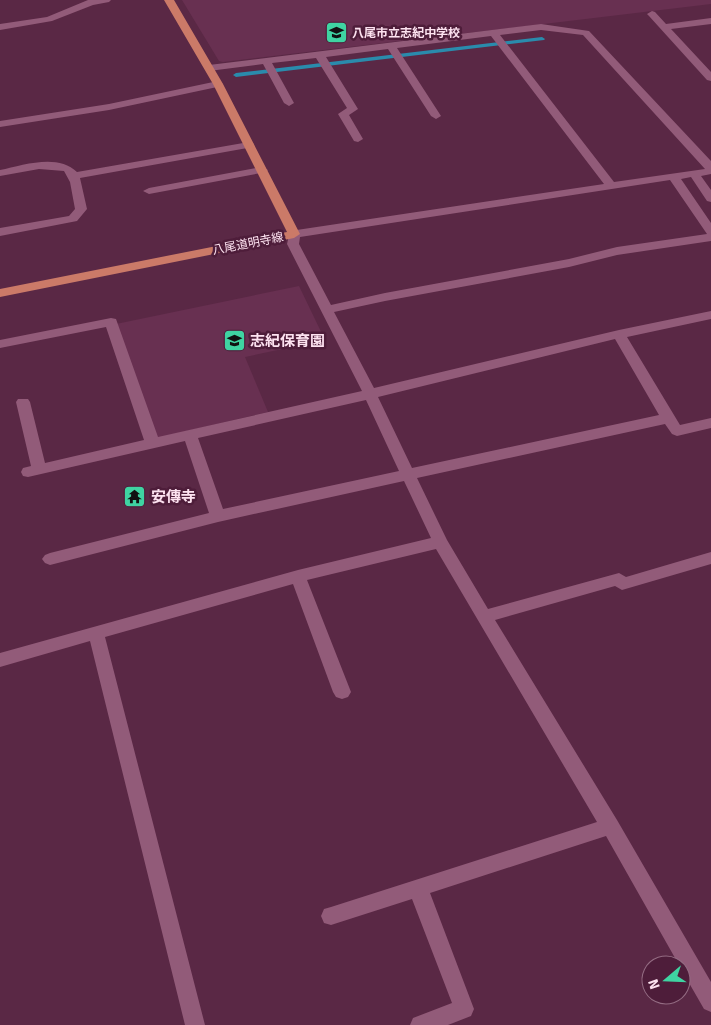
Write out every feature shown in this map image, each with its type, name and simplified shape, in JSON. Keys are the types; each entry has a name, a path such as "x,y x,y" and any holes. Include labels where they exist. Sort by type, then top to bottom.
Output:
{"main road":[{"name":"八尾道明寺線","path":"0,292 294,234 218,84 169,0"}],"street":[{"path":"0,27 49,19 90,2 106,0"},
{"path":"652,14 709,73"},
{"path":"664,27 711,21"},
{"path":"209,68 269,67 396,53 541,27 586,33 711,170"},
{"path":"494,34 611,186"},
{"path":"396,53 436,116"},
{"path":"323,62 353,109 342,114 358,139"},
{"path":"269,67 290,103"},
{"path":"0,124 109,107 218,84"},
{"path":"74,176 249,145"},
{"path":"0,173 49,164 68,170 74,176 81,209 73,219 0,232"},
{"path":"149,191 262,170"},
{"path":"711,170 294,234 293,244 370,394 440,542 610,826 711,1002"},
{"path":"694,173 711,199"},
{"path":"673,176 711,232"},
{"path":"327,310 464,281 569,263 617,251 711,237"},
{"path":"24,402 34,471 152,442 370,394 619,334 711,315"},
{"path":"0,344 111,322 152,442"},
{"path":"619,334 677,431 711,423"},
{"path":"50,559 218,516 408,473 668,418"},
{"path":"190,435 218,516"},
{"path":"0,660 298,576 440,542"},
{"path":"486,616 619,579 622,584 711,558"},
{"path":"298,576 342,692"},
{"path":"96,632 195,1025"},
{"path":"331,916 610,826"},
{"path":"418,888 464,1009 420,1025"}],"shaded area":[{"name":"八尾市立志紀中学校","path":"182,0 711,0 711,4 223,62 219,61"},
{"path":"299,286 325,340 245,357 268,412 153,439 116,324"}],"waterway":[{"path":"236,75 542,39"}],"place":[{"name":"八尾市立志紀中学校","path":"336,33"},
{"name":"志紀保育園","path":"234,341"},
{"name":"安傳寺","path":"135,497"}]}
